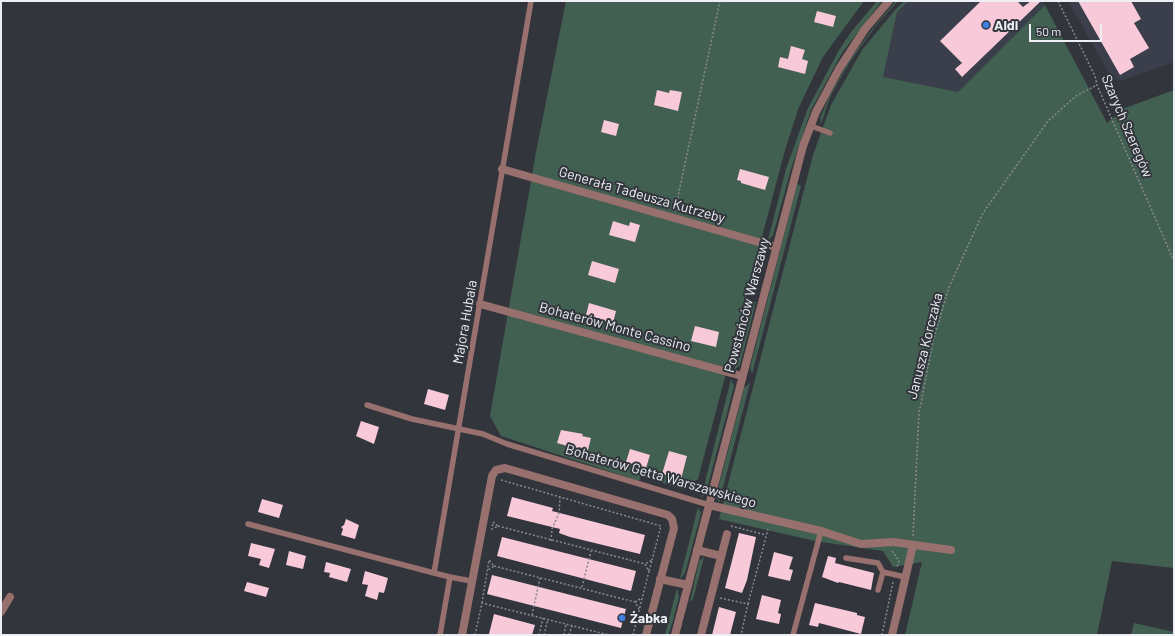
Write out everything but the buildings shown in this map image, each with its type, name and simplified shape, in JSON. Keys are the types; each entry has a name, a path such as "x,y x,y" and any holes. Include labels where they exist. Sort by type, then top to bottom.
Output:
{"street":[{"name":"Powstańców Warszawy","path":"674,635 797,167 811,126 829,86 847,55 889,1"},
{"name":"Generała Tadeusza Kutrzeby","path":"502,169 776,247"},
{"name":"Bohaterów Monte Cassino","path":"480,304 742,376"},
{"path":"462,635 492,476 496,470 505,468 668,515 674,523 674,528 646,635"},
{"name":"Bohaterów Getta Warszawskiego","path":"709,505 821,531 861,544 893,542 951,550"},
{"path":"700,635 727,534"},
{"path":"892,635 912,544"},
{"path":"697,550 721,556"},
{"path":"660,579 688,585"},
{"path":"1,612 10,597"}],"lane":[{"name":"Majora Hubala","path":"434,573 531,1"},
{"path":"811,126 830,133"},
{"name":"Bohaterów Getta Warszawskiego","path":"367,405 412,419 483,434 507,444 709,505"},
{"path":"248,524 434,573 472,581"},
{"path":"793,635 821,531"},
{"path":"846,558 878,563 883,572 878,590"},
{"path":"883,572 905,577"},
{"path":"440,635 450,577"}],"path":[{"path":"673,218 720,1"},
{"name":"Szarych Szeregów","path":"1058,1 1095,76 1097,85 1174,261"},
{"name":"Janusza Korczaka","path":"912,544 919,413 933,341 949,288 983,213 1048,121 1076,96 1097,85"},
{"path":"500,486 501,480 661,526 633,635"},
{"path":"551,541 552,529 559,513 560,497"},
{"path":"498,526 551,541 645,564 652,560"},
{"path":"727,534 730,526 766,535"},
{"path":"741,635 768,529"},
{"path":"882,635 899,561 891,550 893,542"},
{"path":"582,588 591,551"},
{"path":"476,635 489,560 494,566 635,602 639,608"},
{"path":"645,564 649,571"},
{"path":"488,570 494,566"},
{"path":"532,615 540,578"},
{"path":"711,595 748,604"},
{"path":"635,602 642,598"},
{"path":"482,603 609,635"},
{"path":"539,635 543,618"},
{"path":"544,635 548,619"},
{"path":"564,635 566,624"},
{"path":"569,635 572,626"}],"shaded area":[{"path":"908,1 1043,1 1045,5 958,92 882,77 897,12"},
{"path":"1068,1 1174,1 1174,62 1121,81 1111,77"}],"green space":[{"path":"566,1 864,1 823,57 799,107 785,150 698,479 682,489 641,476 639,481 501,436 490,416 536,152"},
{"path":"877,1 882,1 842,53 811,110 791,169 773,235 768,240 786,169 808,108 839,50 851,32"},
{"path":"896,1 898,1 878,23 851,60 830,97 821,124 820,118 829,97 850,59 877,23"},
{"path":"905,1 908,1 897,12 883,77 958,92 1045,5 1107,123 1125,108 1174,90 1174,568 1112,561 1097,635 905,635 922,562 893,567 883,551 815,541 719,519 813,155 831,105 862,50 896,9"},
{"path":"797,184 801,186 752,374 750,368"},
{"path":"751,301 756,302 740,365 734,370"},
{"path":"731,379 734,386 706,493 701,498"},
{"path":"750,383 719,503 716,497 744,388"},
{"path":"698,507 701,513 685,573 680,579"},
{"path":"704,557 693,599 690,602 699,561"},
{"path":"677,588 679,597 668,635 665,635"},
{"path":"1134,623 1174,632 1174,635 1131,635"}],"place":[{"name":"Aldi","path":"986,25"},
{"name":"Żabka","path":"622,618"}]}
